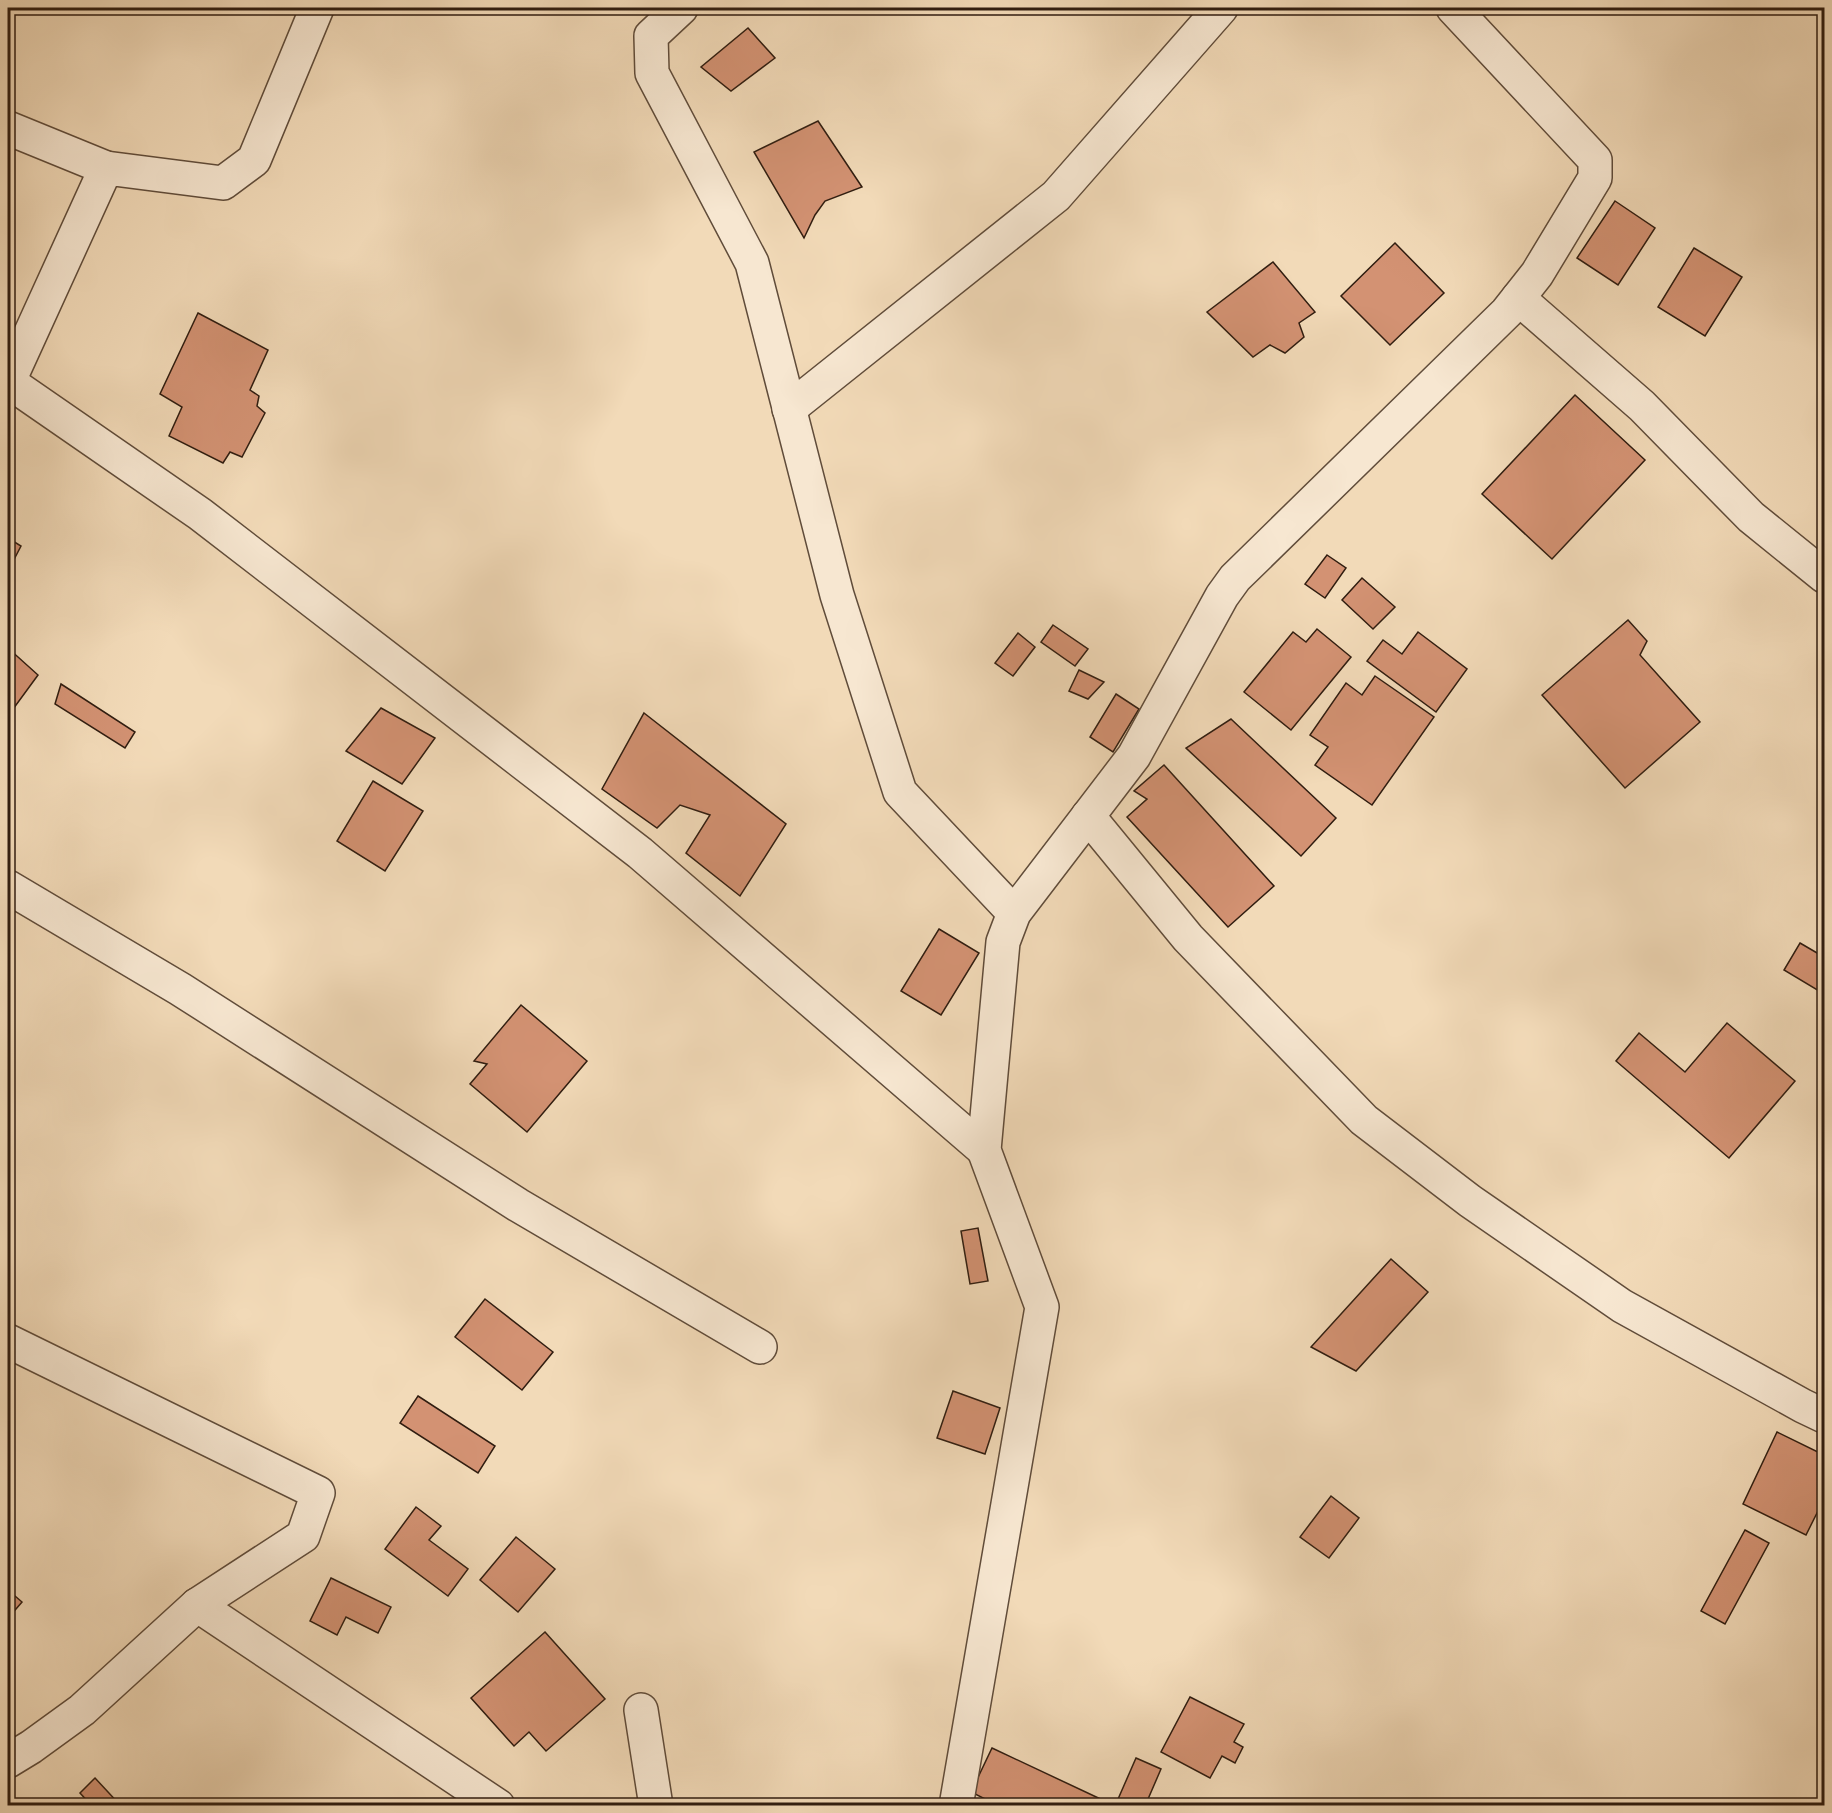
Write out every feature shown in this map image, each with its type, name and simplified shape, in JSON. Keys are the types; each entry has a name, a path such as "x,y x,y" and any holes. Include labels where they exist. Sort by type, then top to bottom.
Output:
{"street":[{"path":"8,129 106,168 223,183 254,160 317,8"},
{"path":"681,8 651,36 652,73 752,263 837,596 900,792 1014,913"},
{"path":"789,409 1056,196 1221,8"},
{"path":"956,1806 1042,1307 984,1150 1003,942 1014,913 1134,756 1222,596 1235,578 1507,312 1537,274 1595,178 1595,160 1453,8"},
{"path":"106,168 8,382 200,514 640,853 984,1150"},
{"path":"1518,298 1642,406 1751,517 1824,576"},
{"path":"1088,816 1188,938 1364,1120 1470,1201 1622,1306 1824,1416"},
{"path":"8,887 180,989 518,1205 760,1347"},
{"path":"8,1341 318,1493 303,1536 197,1605 82,1710 8,1761"},
{"path":"197,1605 498,1806"},
{"path":"641,1710 656,1806"}],"building":[{"path":"748,28 775,58 731,91 701,67"},
{"path":"818,121 862,187 825,201 804,238 754,152"},
{"path":"1615,201 1655,228 1618,285 1577,258"},
{"path":"1395,243 1444,293 1390,345 1341,296"},
{"path":"1694,248 1742,277 1705,336 1658,307"},
{"path":"1273,262 1315,312 1299,323 1304,337 1285,353 1270,345 1253,357 1207,312"},
{"path":"198,313 268,350 250,390 259,396 257,406 265,413 242,457 230,452 223,463 169,436 182,407 160,394"},
{"path":"1575,395 1645,460 1552,559 1482,494"},
{"path":"8,538 21,546 8,571"},
{"path":"1327,555 1346,568 1325,598 1305,584"},
{"path":"1362,578 1395,607 1373,629 1342,600"},
{"path":"1628,620 1647,641 1640,655 1700,722 1625,788 1542,695"},
{"path":"1053,625 1088,649 1075,666 1041,642"},
{"path":"1317,629 1351,657 1291,730 1244,692 1293,632 1306,642"},
{"path":"1418,632 1467,669 1436,712 1367,661 1383,640 1402,654"},
{"path":"1018,633 1035,647 1013,676 995,663"},
{"path":"8,648 38,675 8,716"},
{"path":"1079,670 1104,682 1088,699 1069,691"},
{"path":"1375,676 1434,717 1372,805 1315,765 1328,747 1310,735 1346,683 1362,695"},
{"path":"61,684 135,732 125,748 55,704"},
{"path":"1116,694 1139,709 1113,752 1090,737"},
{"path":"381,708 435,738 402,784 346,751"},
{"path":"644,713 786,824 740,896 686,853 710,815 680,805 657,828 602,789"},
{"path":"1231,719 1336,818 1301,856 1186,748"},
{"path":"1164,765 1274,886 1228,927 1127,817 1147,799 1134,791"},
{"path":"373,781 423,811 385,871 337,841"},
{"path":"939,929 979,953 941,1015 901,991"},
{"path":"1800,943 1824,957 1824,994 1784,970"},
{"path":"521,1005 587,1061 527,1132 470,1084 487,1064 474,1061"},
{"path":"1727,1023 1795,1081 1729,1158 1616,1061 1639,1033 1685,1072"},
{"path":"978,1228 988,1281 970,1284 961,1231"},
{"path":"1391,1259 1428,1292 1356,1371 1311,1347"},
{"path":"485,1299 553,1352 522,1390 455,1337"},
{"path":"953,1391 1000,1408 985,1454 937,1438"},
{"path":"418,1396 495,1446 478,1473 400,1423"},
{"path":"1777,1432 1824,1455 1824,1514 1818,1511 1806,1535 1743,1504"},
{"path":"1331,1496 1359,1518 1329,1558 1300,1537"},
{"path":"416,1507 441,1526 429,1540 468,1569 448,1596 385,1549"},
{"path":"1745,1530 1769,1543 1725,1624 1701,1611"},
{"path":"516,1537 555,1569 518,1612 480,1580"},
{"path":"331,1578 391,1607 378,1633 346,1617 337,1635 310,1621"},
{"path":"8,1590 22,1602 10,1616 8,1614"},
{"path":"545,1632 605,1699 546,1751 529,1732 514,1746 471,1698"},
{"path":"1190,1697 1244,1724 1234,1742 1243,1747 1235,1763 1222,1756 1210,1778 1161,1752"},
{"path":"992,1748 1109,1803 1108,1806 999,1806 971,1792"},
{"path":"1136,1758 1161,1769 1145,1806 1115,1806"},
{"path":"95,1778 121,1806 92,1806 80,1793"}]}
